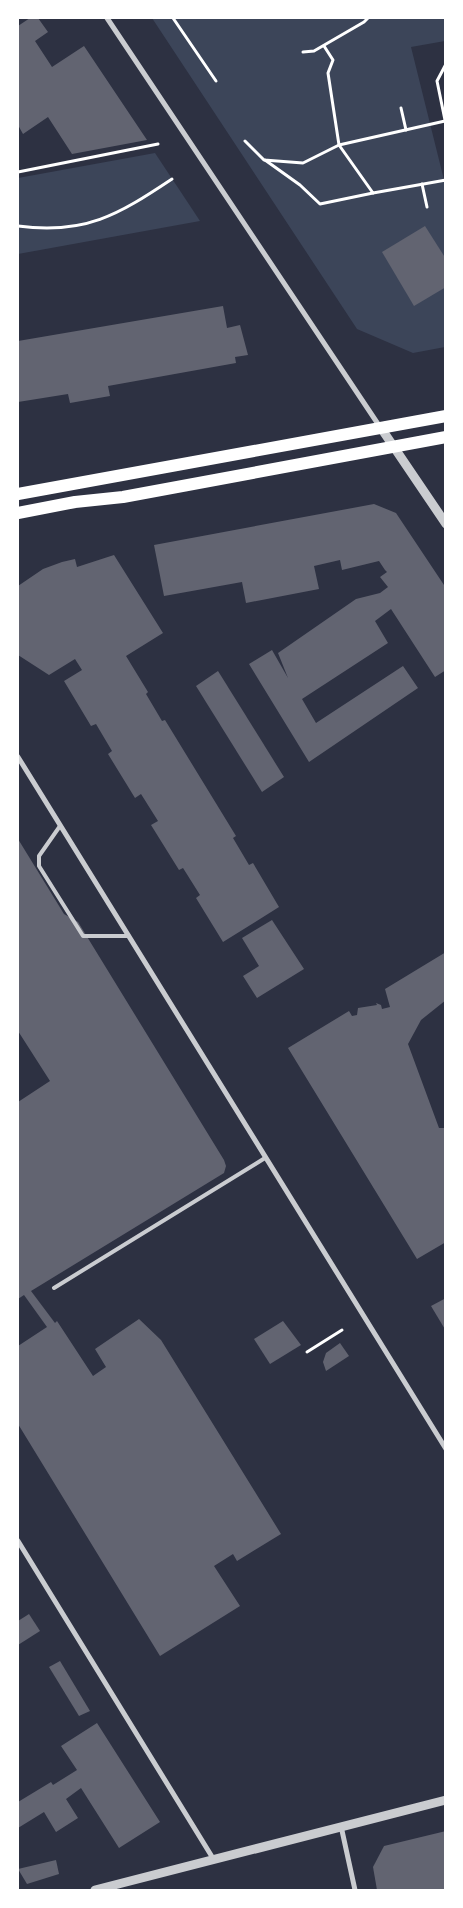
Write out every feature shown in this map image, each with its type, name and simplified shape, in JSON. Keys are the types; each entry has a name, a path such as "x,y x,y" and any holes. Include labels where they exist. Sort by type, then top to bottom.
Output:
{"main road":[{"path":"18,494 446,416"},
{"path":"18,513 75,502 124,497 446,437"}],"street":[{"path":"106,18 446,524"},
{"path":"18,757 446,1449"},
{"path":"18,1541 214,1860"},
{"path":"94,1890 446,1800"},
{"path":"341,1826 355,1890"}],"lane":[{"path":"60,826 39,856 39,866 83,936 128,936"},
{"path":"54,1288 265,1158"}],"path":[{"path":"174,18 216,81"},
{"path":"303,52 314,51 324,46 368,18"},
{"path":"324,46 333,60 328,73 339,145 372,193"},
{"path":"264,160 303,163 339,145 445,123 437,81 446,64"},
{"path":"401,108 406,130"},
{"path":"245,141 264,160 300,185 320,204 446,180"},
{"path":"18,172 158,144"},
{"path":"18,226 45,230 89,224 129,207 172,179"},
{"path":"422,184 427,208"},
{"path":"307,1352 342,1330"}],"shaded area":[{"path":"152,18 445,18 445,41 411,47 445,184 445,347 413,353 357,329"},
{"path":"155,153 200,221 18,254 18,178"}],"building":[{"path":"30,18 38,18 48,32 35,41 52,67 84,46 147,140 72,154 48,117 23,134 18,125 18,26"},
{"path":"425,226 446,259 446,287 414,306 382,252"},
{"path":"223,306 227,328 240,325 248,355 235,357 236,363 108,386 110,396 70,403 68,394 18,402 18,341"},
{"path":"374,504 396,513 446,588 446,670 435,677 391,609 375,621 388,643 302,699 316,723 403,666 418,688 309,762 249,664 272,650 288,678 278,653 356,599 380,593 388,587 380,577 387,572 379,561 342,570 340,560 314,566 319,589 246,603 242,582 164,596 154,545"},
{"path":"114,555 163,633 126,656 148,692 146,694 162,721 165,720 236,836 233,838 249,865 253,863 279,907 223,942 196,898 200,895 183,868 179,870 151,825 158,821 141,794 135,798 108,754 112,751 96,724 91,726 64,681 82,670 75,659 49,675 18,655 18,586 43,569 62,562 75,559 77,567"},
{"path":"218,671 284,777 262,792 196,686"},
{"path":"18,839 64,914 78,922 226,1166 224,1173 31,1291 55,1323 57,1321 93,1376 106,1367 95,1349 139,1319 161,1340 281,1534 237,1561 233,1554 214,1566 240,1606 160,1656 18,1424 18,1346 47,1327 24,1295 18,1299 18,1102 50,1081 18,1031"},
{"path":"272,920 304,969 257,998 243,976 259,966 242,938"},
{"path":"446,952 446,1000 421,1020 408,1044 439,1128 446,1128 446,1242 417,1259 288,1048 349,1011 352,1016 357,1015 358,1008 377,1005 376,1003 381,1005 382,1009 390,1007 385,989"},
{"path":"446,1298 446,1331 431,1306"},
{"path":"283,1321 301,1345 270,1364 254,1339"},
{"path":"340,1343 349,1356 326,1371 323,1362 326,1353"},
{"path":"29,1614 40,1631 18,1645 18,1621"},
{"path":"60,1661 90,1711 79,1716 49,1667"},
{"path":"97,1723 160,1822 119,1848 81,1788 66,1799 78,1818 56,1832 44,1812 18,1828 18,1802 51,1782 53,1785 77,1770 61,1746"},
{"path":"446,1831 446,1890 377,1890 373,1867 384,1846"},
{"path":"56,1860 59,1874 27,1884 18,1869"}]}
